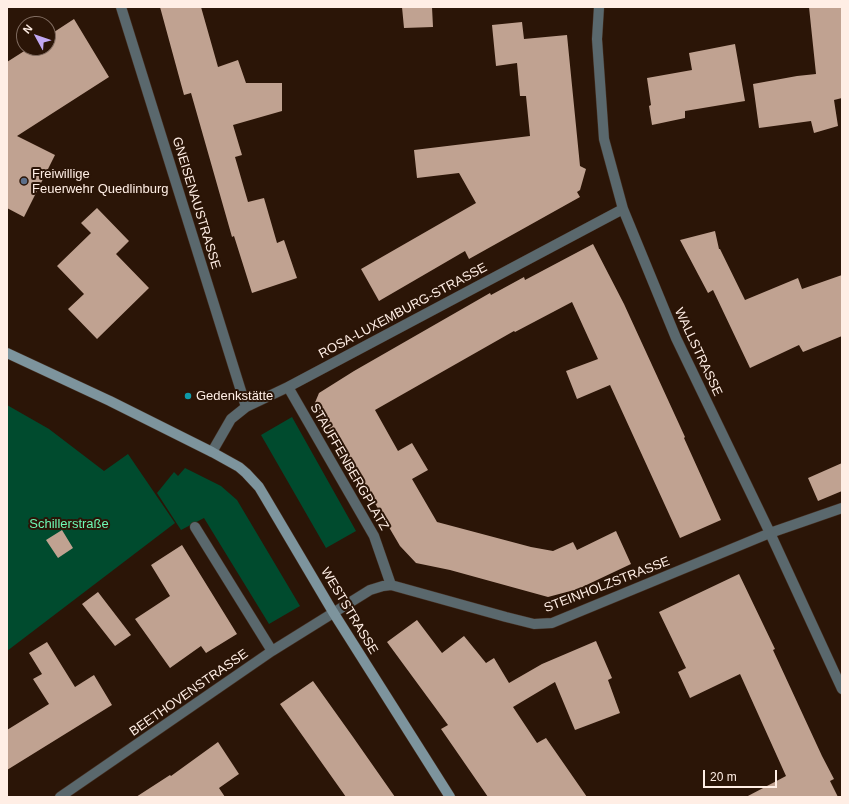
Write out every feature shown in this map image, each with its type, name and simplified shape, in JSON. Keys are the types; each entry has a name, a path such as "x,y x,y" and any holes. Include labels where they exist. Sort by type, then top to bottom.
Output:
{"main road":[{"path":"7,353 110,401 212,452"},
{"name":"WESTSTRASSE","path":"212,452 239,467 259,487 333,612 450,797"}],"street":[{"name":"GNEISENAUSTRASSE","path":"121,7 246,407"},
{"name":"WALLSTRASSE","path":"599,7 596,39 604,139 623,209 676,338 770,533 842,689"},
{"name":"ROSA-LUXEMBURG-STRASSE","path":"212,452 231,419 246,407 288,387 623,209"},
{"name":"STAUFFENBERGPLATZ","path":"288,387 374,536 391,585"},
{"name":"STEINHOLZSTRASSE","path":"333,612 370,590 391,585 534,624 552,623 770,533 842,508"},
{"path":"195,527 272,651"},
{"name":"BEETHOVENSTRASSE","path":"60,797 272,651 333,612"}],"green space":[{"name":"Schillerstraße","path":"7,405 49,429 104,471 128,454 175,523 7,651"},
{"path":"292,417 356,531 326,548 261,435"},
{"path":"185,468 221,486 237,500 300,606 269,624 204,518 181,530 157,493 174,472 178,476"}],"building":[{"path":"160,7 201,7 218,67 238,60 246,83 282,83 282,111 233,125 242,155 235,157 248,202 264,198 277,243 284,240 297,278 252,293 234,236 232,237 191,93 184,95"},
{"path":"402,7 432,7 433,27 404,28"},
{"path":"809,7 842,7 842,98 834,100 838,126 814,133 811,121 759,128 753,84 816,74"},
{"path":"74,19 109,77 17,136 55,155 24,217 7,208 7,62 16,56 56,56 56,31"},
{"path":"522,22 524,39 567,35 580,166 586,169 580,190 577,192 580,197 469,259 465,251 379,301 361,269 476,203 459,173 417,178 414,150 530,136 526,96 520,96 517,63 496,66 492,25"},
{"path":"735,44 745,101 685,111 685,118 652,125 647,78 692,70 689,53"},
{"path":"97,208 129,241 116,254 149,288 97,339 68,309 84,294 57,266 91,233 81,223"},
{"path":"715,231 719,249 745,300 798,278 802,289 842,275 842,336 803,352 799,345 750,368 713,290 708,293 680,240"},
{"path":"593,244 624,304 721,520 680,538 610,385 577,399 566,371 598,359 572,302 515,332 514,331 375,410 398,451 412,443 428,470 412,479 437,522 531,547 553,551 573,542 577,550 616,531 631,564 578,589 548,597 450,570 416,563 400,546 346,454 314,405 319,393 354,371 490,293 491,295 524,277 525,280"},
{"path":"842,463 842,491 818,501 808,478"},
{"path":"62,530 73,548 58,558 46,540"},
{"path":"182,545 237,634 206,653 201,646 170,668 135,619 170,596 151,565"},
{"path":"739,574 775,649 773,650 822,756 834,779 830,781 838,797 746,797 786,776 740,674 690,698 678,672 686,668 659,612"},
{"path":"98,592 131,635 115,646 82,604"},
{"path":"417,620 442,653 464,636 486,663 494,658 509,683 542,664 596,641 612,678 608,680 620,713 575,730 555,682 513,707 537,743 546,738 587,797 488,797 441,729 448,725 387,642"},
{"path":"47,642 75,687 94,675 112,705 7,770 7,730 49,704 33,679 42,674 29,653"},
{"path":"313,681 395,797 346,797 280,704"},
{"path":"218,742 239,774 219,788 225,797 136,797 170,775 171,776"}],"place":[{"name":"Freiwillige Feuerwehr Quedlinburg","path":"24,181"},
{"name":"Gedenkstätte","path":"188,396"}]}
